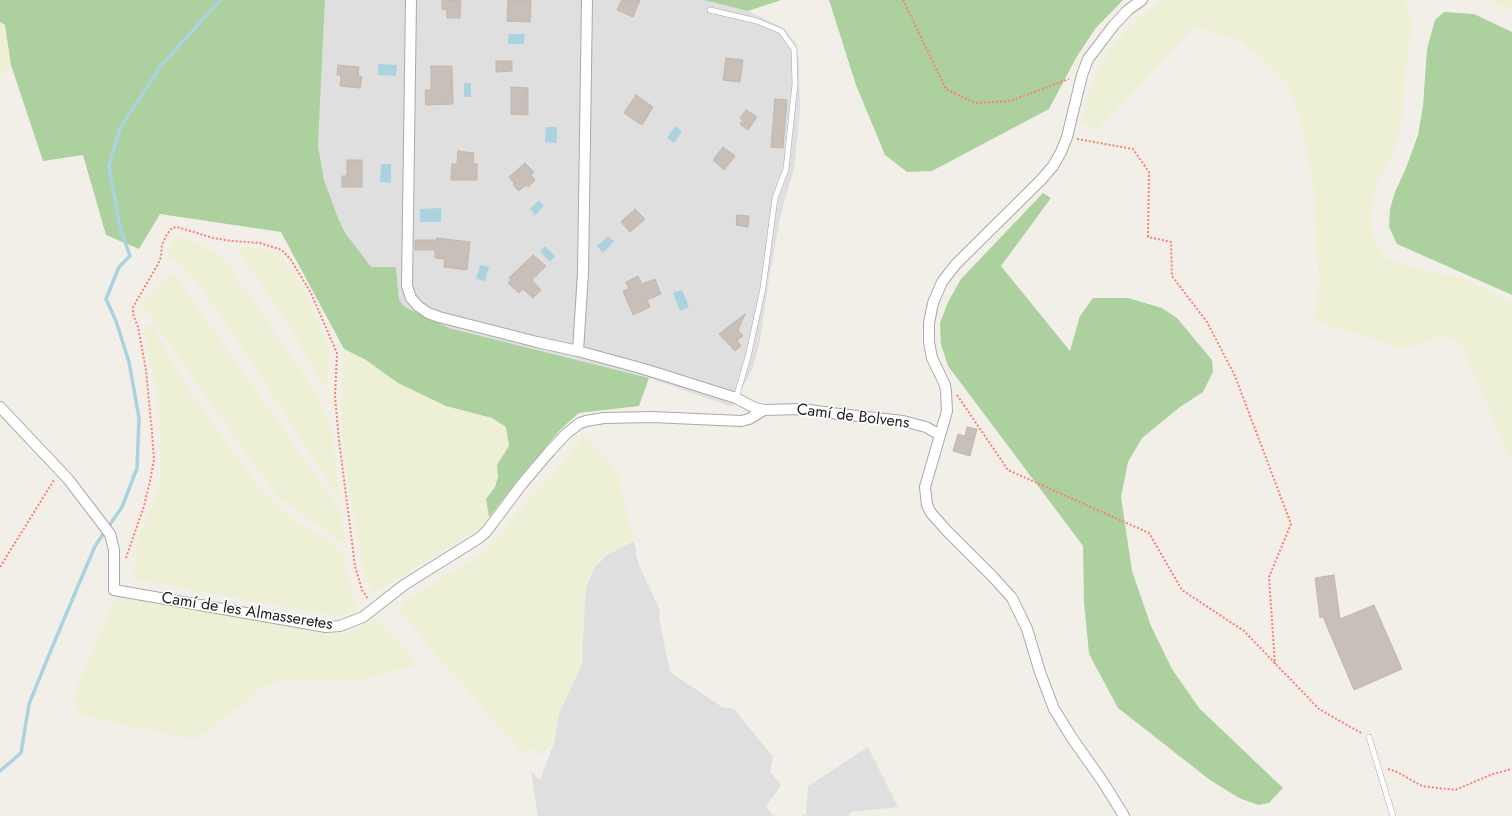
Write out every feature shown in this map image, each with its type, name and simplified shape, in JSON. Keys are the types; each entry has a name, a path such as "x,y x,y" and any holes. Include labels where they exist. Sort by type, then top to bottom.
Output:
{"street":[{"path":"411,0 407,286 409,294 418,306 428,313 439,317 578,351 644,369 736,398 755,408 764,410"},
{"path":"578,351 583,273 587,0"},
{"path":"1124,816 1054,709 1040,672 1027,629 1012,598 931,513 927,505 925,487 947,411 945,385 932,358 929,342 929,323 933,303 942,282 956,264 975,244 1041,180 1053,166 1062,152 1067,137 1082,75 1088,59 1114,25 1128,10 1142,0"},
{"name":"Camí de les Almasseretes","path":"0,407 68,479 110,534 114,550 114,590 326,627 340,626 363,617 404,585 479,538 486,532 522,484 550,451 567,433 580,423 604,418 652,417 741,421 749,419 764,410"},
{"name":"Camí de Bolvens","path":"764,410 802,409 903,421 926,427 940,434"}],"lane":[{"path":"710,10 757,21 781,31 794,49 795,84 786,170 775,198 763,288 748,357 736,398"},
{"path":"1369,737 1393,816"}],"path":[{"path":"903,0 946,88 975,103 1010,101 1082,75"},
{"path":"1067,137 1133,149 1149,172 1148,237 1171,242 1172,276 1207,322 1235,376 1291,524 1269,577 1276,664"},
{"path":"124,562 144,506 154,460 146,370 138,327 133,314 133,307 158,266 161,257 162,245 167,234 172,228 177,227 213,238 260,243 282,250 291,260 311,293 337,353 335,396 355,566 362,590 373,609"},
{"path":"954,391 1008,470 1149,533 1182,590 1244,631 1319,710 1369,737"},
{"path":"0,567 60,470"},
{"path":"1378,768 1389,769 1397,772 1422,786 1455,790 1493,774 1512,769"}],"shaded area":[{"path":"325,0 704,0 748,11 784,28 797,45 799,63 800,110 794,168 780,218 760,341 753,368 732,407 649,378 449,328 407,308 402,304 399,299 396,267 371,267 354,247 338,218 324,180 318,146"},
{"path":"634,541 638,563 660,610 659,618 670,672 722,707 734,709 773,757 770,771 781,785 766,807 776,816 538,816 531,771 540,780 554,743 559,714 582,663 585,594 587,585 595,567 607,555"},
{"path":"868,747 898,807 850,812 849,816 802,816 806,814 808,786"}],"green space":[{"path":"0,0 325,0 318,146 324,180 338,218 346,234 371,267 396,267 399,299 402,304 407,308 449,328 649,378 639,406 579,413 562,428 524,472 489,517 486,499 495,487 498,477 497,465 509,446 506,427 492,418 446,406 398,383 366,360 344,349 281,232 160,214 139,249 106,235 83,155 43,161 11,65 5,25 0,22"},
{"path":"704,0 781,0 748,11"},
{"path":"829,0 1123,0 1095,29 1076,58 1049,109 932,171 907,172 885,155 856,85"},
{"path":"1160,0 1405,0 1413,22 1405,74 1401,127 1396,145 1377,183 1370,217 1374,241 1387,259 1421,270 1460,277 1512,303 1512,462 1459,340 1441,336 1406,349 1314,321 1319,286 1314,189 1300,115 1286,81 1240,40 1196,27 1095,131 1082,122 1091,86 1104,56 1128,29"},
{"path":"1490,0 1512,0 1512,11"},
{"path":"1444,12 1474,14 1512,32 1512,295 1397,244 1389,227 1390,209 1395,192 1406,168 1418,135 1423,106 1427,49 1435,20"},
{"path":"0,22 5,25 11,65 0,77"},
{"path":"1043,193 1051,198 1001,266 1070,351 1080,316 1093,298 1128,298 1162,308 1177,318 1212,360 1213,372 1203,392 1180,407 1142,438 1128,462 1121,497 1132,571 1151,626 1172,669 1199,708 1283,788 1269,803 1258,805 1239,798 1210,780 1118,708 1089,654 1084,602 1083,546 948,366 941,344 940,323 948,302 961,279"},
{"path":"175,236 204,246 218,255 230,267 317,394 332,432 340,501 261,376 202,289 182,266 167,256"},
{"path":"247,247 259,248 280,255 299,279 330,350 327,392 288,323 237,250"},
{"path":"173,273 341,511 344,544 279,498 214,409 142,304"},
{"path":"152,323 169,357 200,406 261,490 283,511 304,527 333,542 344,557 353,599 358,611 335,616 133,579 138,539 156,495 161,474 157,393 143,327"},
{"path":"344,349 446,406 492,418 506,427 509,446 497,465 498,477 495,487 486,499 489,517 481,528 373,593 365,576 358,540 342,432 341,403"},
{"path":"585,436 617,472 634,541 619,547 601,559 589,576 585,594 582,663 559,714 553,739 554,743 539,756 530,746 522,753 400,613 401,603 482,554"},
{"path":"116,597 327,633 342,633 355,629 375,619 399,642 417,665 354,681 335,679 290,679 276,683 261,689 196,740 83,716 77,711 75,699 78,684"}],"water":[{"path":"509,34 525,34 524,44 508,44"},
{"path":"378,64 397,65 396,76 378,75"},
{"path":"464,83 471,83 471,97 464,97"},
{"path":"675,126 682,131 674,143 667,138"},
{"path":"546,127 557,127 557,143 545,142"},
{"path":"381,164 391,164 391,183 380,182"},
{"path":"539,200 544,206 535,215 530,209"},
{"path":"441,208 441,222 420,222 420,209"},
{"path":"608,236 614,241 603,253 597,246"},
{"path":"545,246 555,256 550,262 540,251"},
{"path":"480,265 489,267 485,281 476,279"},
{"path":"682,290 689,307 680,311 673,293"}],"building":[{"path":"442,0 461,1 460,18 447,18 447,10 442,9"},
{"path":"508,0 531,0 530,22 507,21"},
{"path":"622,0 640,0 633,17 617,10"},
{"path":"726,58 743,60 740,82 723,80"},
{"path":"496,61 512,61 512,71 496,72"},
{"path":"338,65 359,67 358,76 362,77 360,88 340,86 341,75 337,75"},
{"path":"431,66 452,66 453,104 426,105 425,90 431,90"},
{"path":"511,87 528,88 528,115 511,114"},
{"path":"636,95 653,107 642,125 624,113"},
{"path":"775,99 787,100 783,148 771,147"},
{"path":"746,110 757,117 748,130 740,124 743,120 740,118"},
{"path":"723,147 735,156 724,170 713,160"},
{"path":"458,151 474,153 473,164 477,164 477,180 451,180 452,164 457,164"},
{"path":"347,160 362,160 362,187 342,187 342,176 347,176"},
{"path":"525,163 534,172 531,175 535,180 528,187 526,185 519,191 513,185 514,183 509,177"},
{"path":"635,209 645,219 630,232 621,222"},
{"path":"737,215 749,216 748,227 736,225"},
{"path":"437,238 470,242 467,270 444,267 445,259 435,258 435,250 415,250 415,240 436,240"},
{"path":"533,255 546,266 532,280 541,290 533,298 523,289 519,293 508,283 511,280 509,278"},
{"path":"638,276 642,284 655,279 661,294 647,300 650,307 633,315 623,291 629,289 626,282"},
{"path":"745,314 738,330 743,336 737,340 741,346 735,351 719,334"},
{"path":"967,427 977,429 970,456 953,451 958,434 965,436"},
{"path":"1334,575 1340,619 1374,605 1402,669 1354,690 1323,617 1320,618 1315,578"}],"waterway":[{"path":"0,771 21,753 29,704 95,546 122,507 137,468 139,418 129,362 116,321 106,299 119,267 130,256 120,227 109,166 120,128 160,67 220,0"}]}
